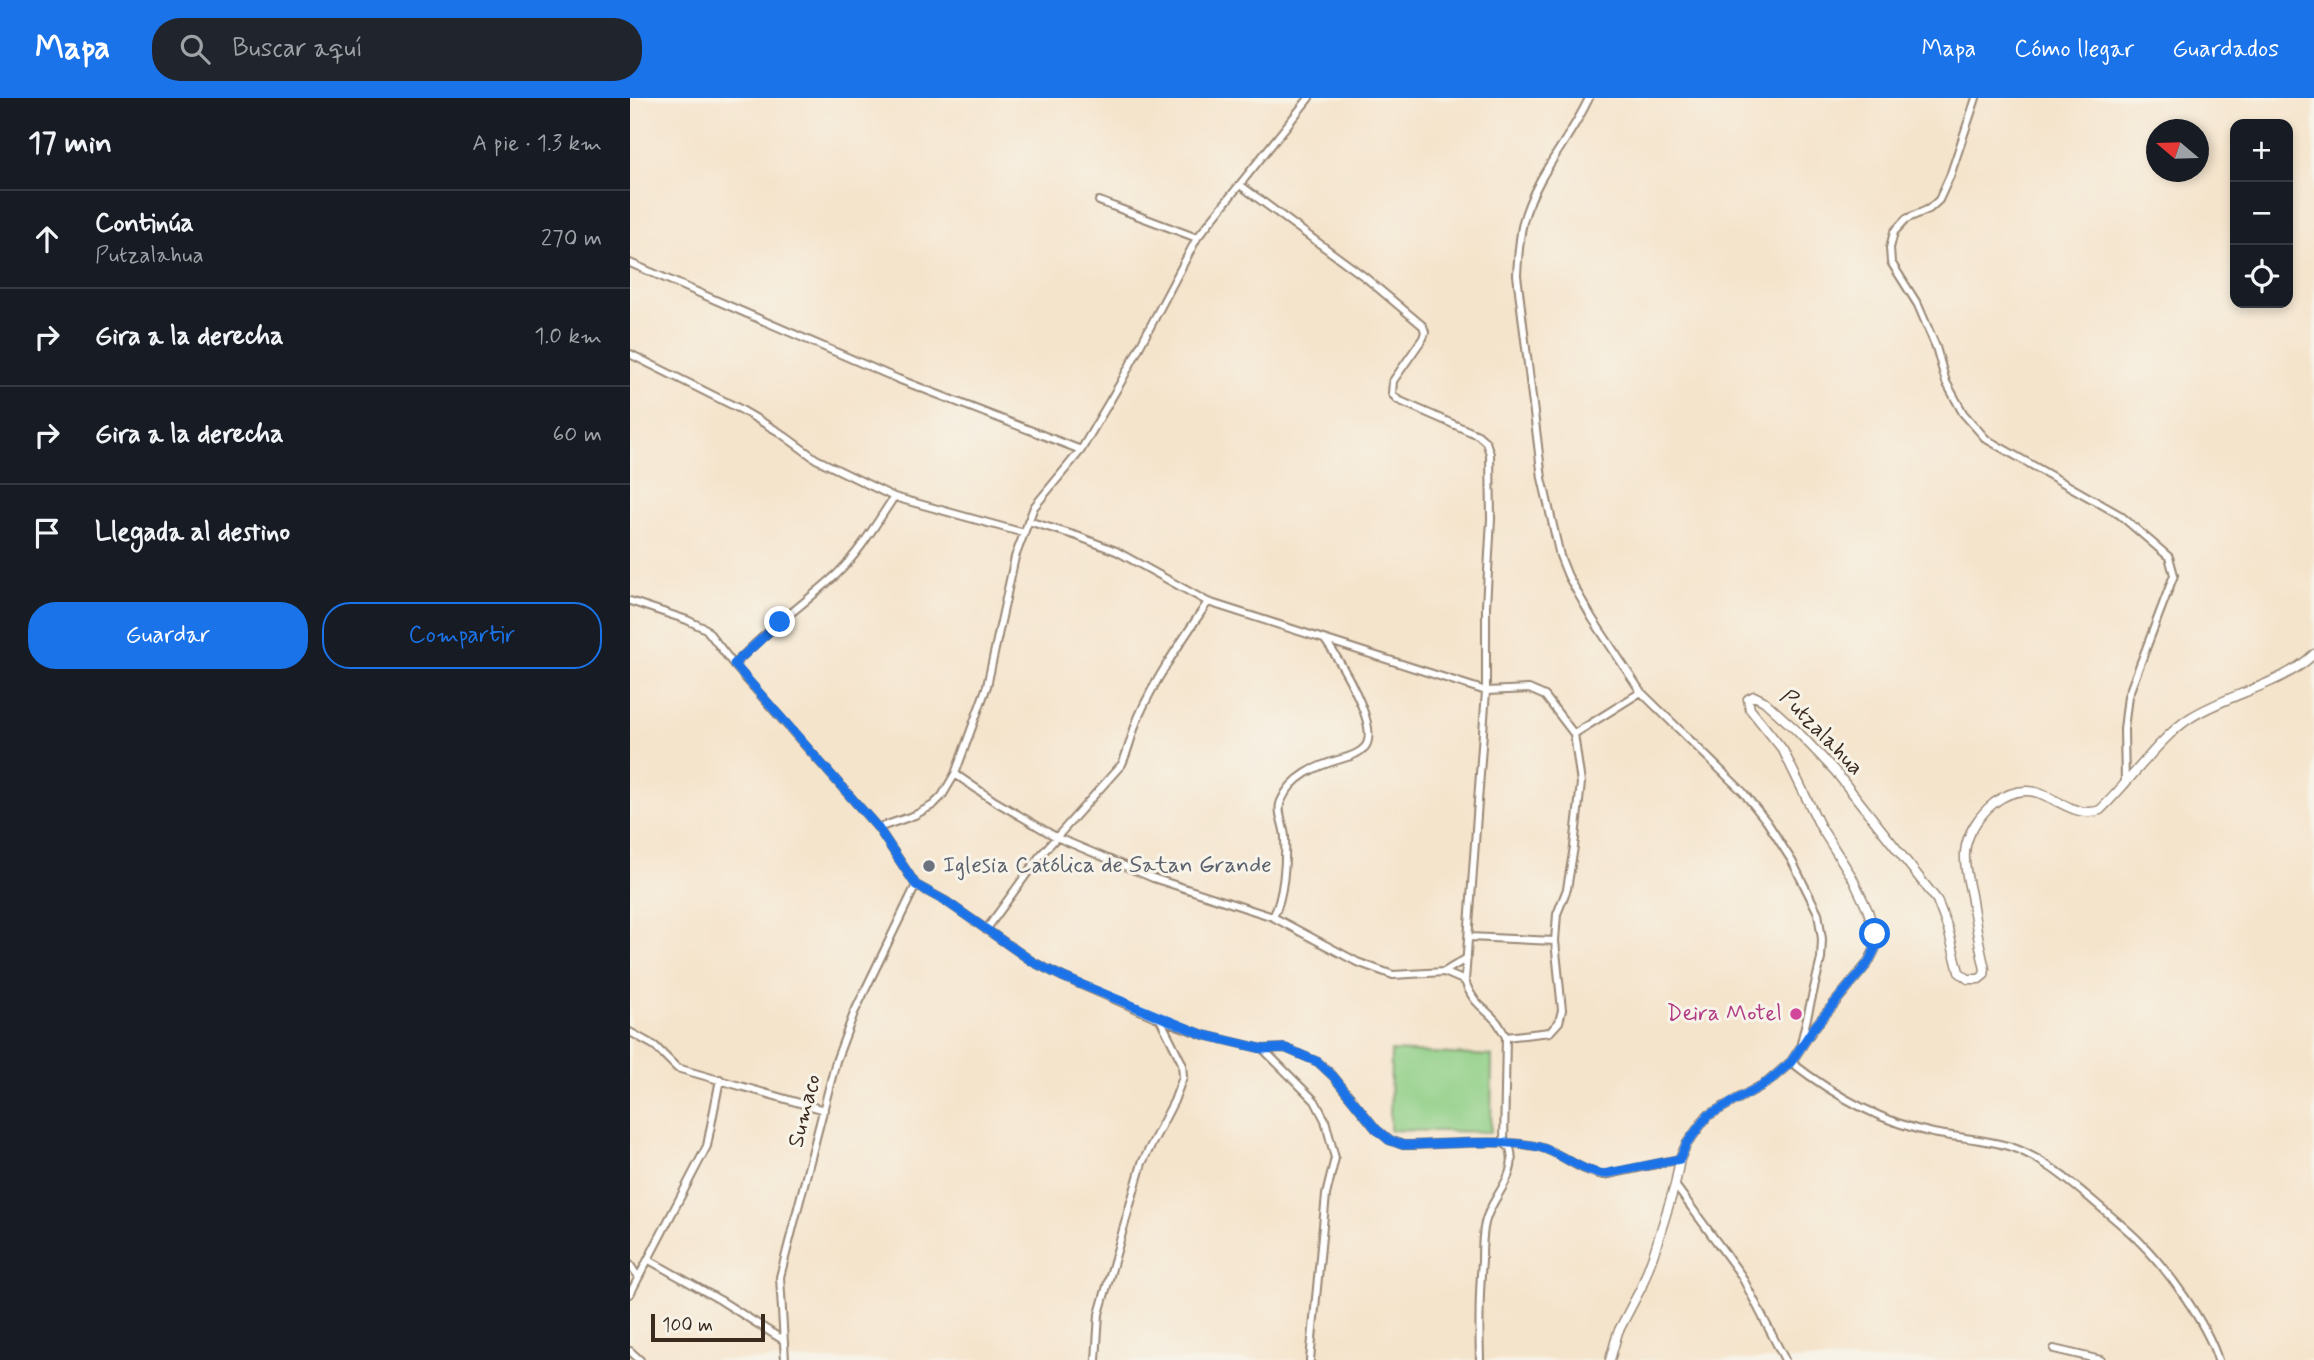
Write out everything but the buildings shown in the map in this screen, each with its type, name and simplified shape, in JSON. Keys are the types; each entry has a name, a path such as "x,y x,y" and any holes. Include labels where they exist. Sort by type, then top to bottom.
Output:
{"street":[{"path":"878,828 915,815 933,805 942,796 955,774 987,685 1015,557 1034,507 1081,450 1121,382 1197,238 1309,98"},
{"path":"1589,98 1535,192 1524,219 1519,243 1517,275 1542,478 1560,556 1580,597 1641,692 1743,792 1767,822 1792,861 1818,913 1822,939 1821,959 1800,1048"},
{"path":"1976,98 1950,176 1939,200 1906,219 1894,232 1890,248 1891,262 1918,305 1952,393 1963,413 1986,439 2120,515 2169,557 2174,575 2128,696 2124,729 2124,785"},
{"path":"1240,185 1366,278 1423,326 1423,338 1393,381 1392,394 1398,400 1465,428 1486,442 1490,454 1486,691 1465,981 1476,1004 1497,1022 1506,1037 1504,1143"},
{"path":"1099,201 1197,238"},
{"path":"630,263 898,379 1081,450"},
{"path":"630,354 740,409 779,432 816,459 894,497 1024,533"},
{"path":"734,664 760,638 836,574 860,547 894,497"},
{"path":"1028,521 1116,551 1208,602 1486,691 1530,689 1545,696 1574,734 1581,783 1567,889 1557,914 1555,941 1562,1010 1559,1022 1550,1032 1506,1037"},
{"path":"630,601 706,629 878,828 916,885 947,902 1043,967 1160,1019 1204,1035 1263,1049 1285,1048 1318,1062 1333,1076 1376,1129 1389,1140 1403,1145 1504,1143 1538,1147 1592,1173 1604,1174 1680,1159"},
{"path":"986,930 1039,857 1122,764 1137,719 1156,683 1208,602"},
{"path":"1273,917 1281,897 1284,866 1285,840 1279,809 1281,801 1305,773 1312,768 1358,753 1366,747 1369,738 1365,715 1357,695 1340,662 1324,639"},
{"name":"Putzalahua","path":"1610,1360 1618,1332 1641,1288 1654,1254 1686,1145 1707,1116 1768,1082 1791,1062 1826,1013 1868,963 1875,949 1875,934 1868,911 1852,877 1820,826 1783,750 1750,709 1747,701 1749,697 1764,701 1835,771 1937,900 1959,972 1968,979 1982,977 1985,969 1965,851 1969,837 1982,814 1998,800 2024,791 2037,793 2078,811 2100,810 2166,738 2189,718 2298,668 2314,654"},
{"path":"1574,734 1641,692"},
{"path":"955,774 1056,838 1153,878 1273,917 1357,962 1393,975 1444,972 1465,981"},
{"name":"Sumaco","path":"785,1360 780,1277 836,1061 849,1025 916,885"},
{"path":"1469,937 1555,941"},
{"path":"1444,972 1467,958"},
{"path":"1096,1360 1099,1314 1142,1163 1180,1089 1183,1077 1182,1063 1160,1019"},
{"path":"630,1032 655,1046 677,1068 824,1110"},
{"path":"1263,1049 1315,1101 1325,1120 1335,1158 1326,1195 1310,1360"},
{"path":"1791,1062 1844,1097 1893,1121 1932,1133 2013,1148 2054,1170 2146,1249 2202,1323 2218,1360"},
{"path":"630,1294 707,1146 720,1079"},
{"path":"1480,1360 1479,1316 1485,1223 1494,1199 1511,1170 1510,1148 1504,1143"},
{"path":"1675,1185 1741,1275 1785,1360"},
{"path":"649,1260 783,1340"},
{"path":"630,1265 638,1277"},
{"path":"2054,1349 2101,1360"},
{"path":"630,1351 640,1360"}],"green space":[{"path":"1391,1051 1492,1056 1491,1132 1390,1130"}],"place":[{"name":"Iglesia Católica de Satan Grande","path":"929,866"},
{"name":"Deira Motel","path":"1796,1014"}],"route":[{"path":"780,622 734,664 878,828 916,885 947,902 1033,962 1063,977 1204,1035 1263,1049 1285,1048 1318,1062 1333,1076 1376,1129 1389,1140 1403,1145 1522,1144 1551,1151 1592,1173 1604,1174 1680,1159 1686,1145 1707,1116 1768,1082 1791,1062 1813,1029 1868,963 1875,949 1875,934"}]}
